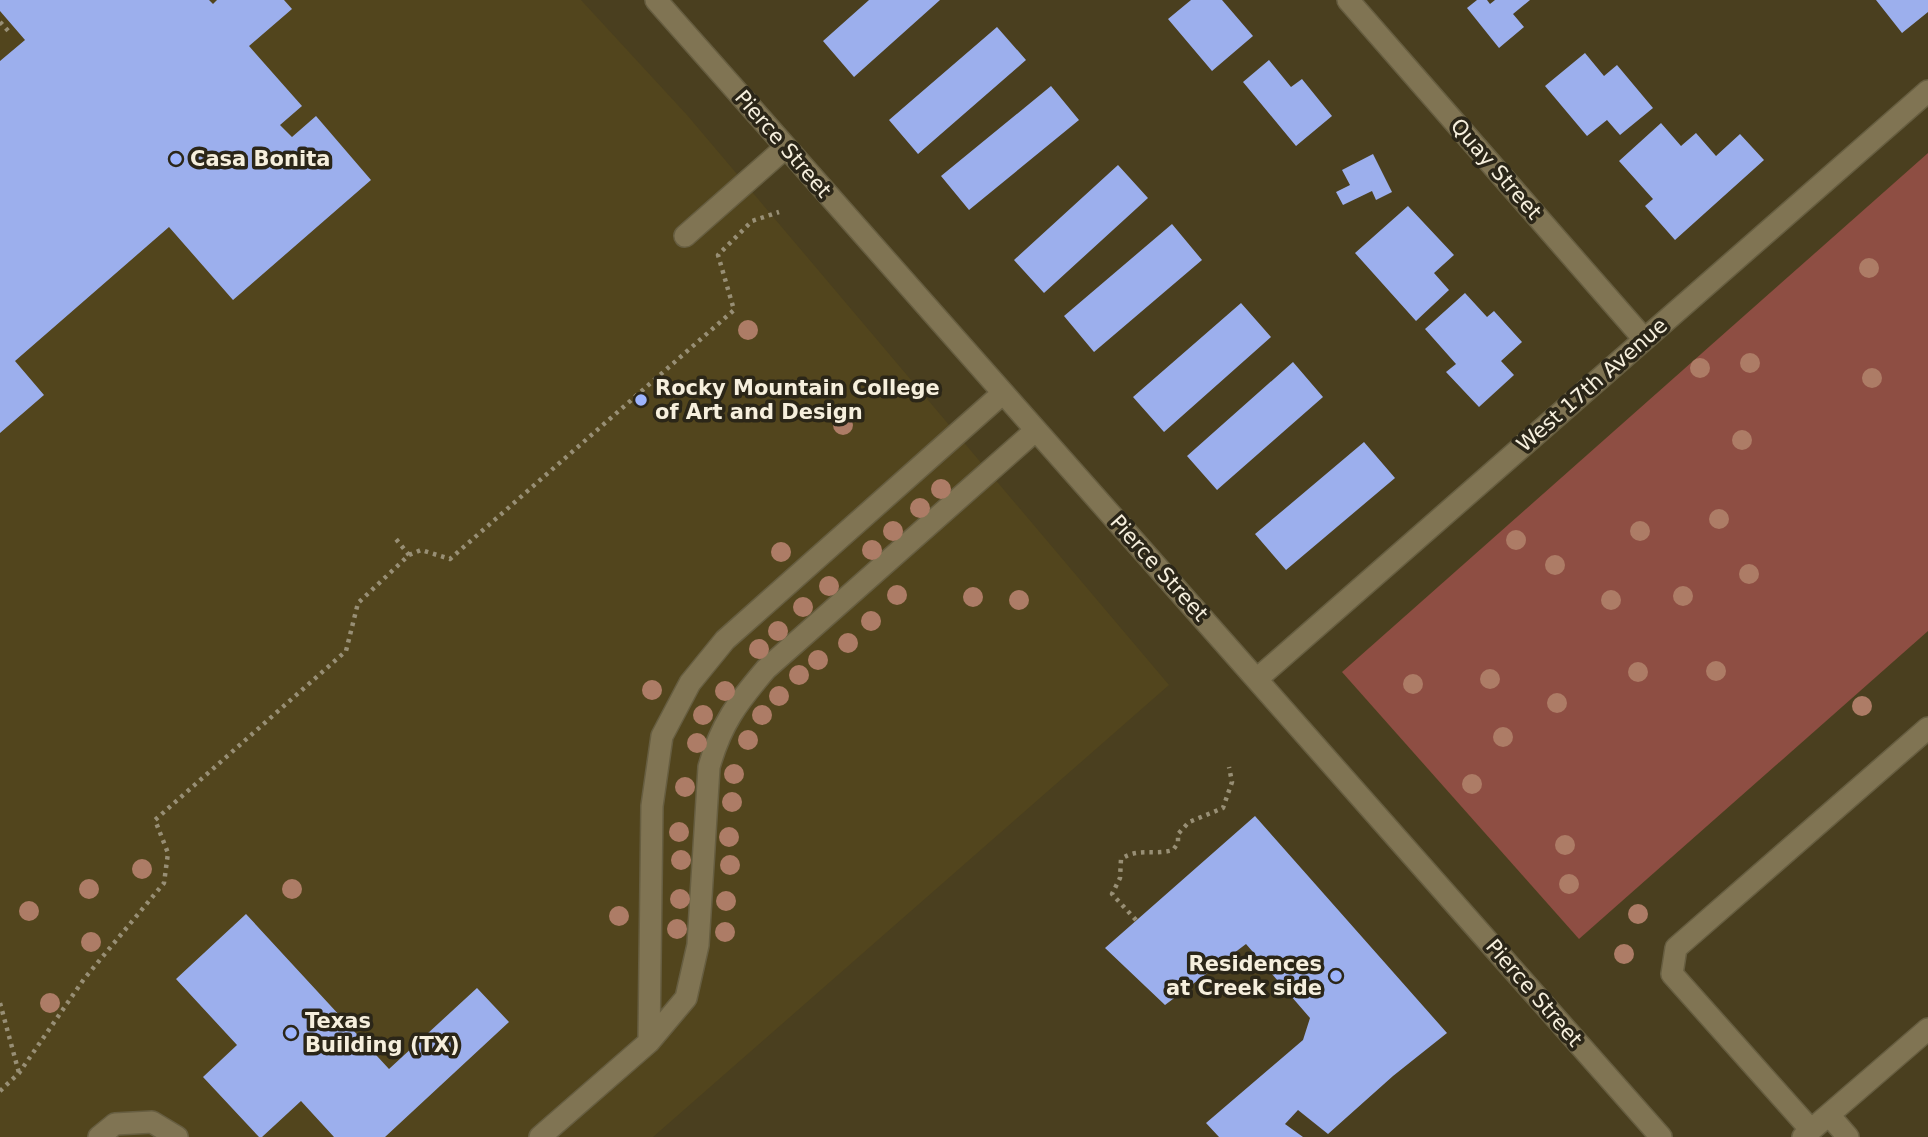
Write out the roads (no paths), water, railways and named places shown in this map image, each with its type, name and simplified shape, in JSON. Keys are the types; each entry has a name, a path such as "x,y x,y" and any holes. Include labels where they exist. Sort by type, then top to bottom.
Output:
{"street":[{"name":"Pierce Street","path":"656,0 1661,1137"},
{"name":"Quay Street","path":"1348,0 1644,339"},
{"name":"West 17th Avenue","path":"1257,679 1928,91"},
{"path":"685,236 786,147"},
{"path":"649,1042 652,806 662,736 690,683 725,640 1003,393"},
{"path":"540,1137 649,1042 686,998 698,945 709,767 717,739 737,704 766,669 1036,430"},
{"path":"1928,728 1676,948 1672,974 1807,1134 1928,1029"},
{"path":"1829,1115 1848,1137"},
{"path":"99,1137 115,1124 152,1122 177,1137"}],"place":[{"name":"Casa Bonita","path":"176,159"},
{"name":"Rocky Mountain College of Art and Design","path":"641,400"},
{"name":"Residences at Creek side","path":"1336,976"},
{"name":"Texas Building (TX)","path":"291,1033"}]}
